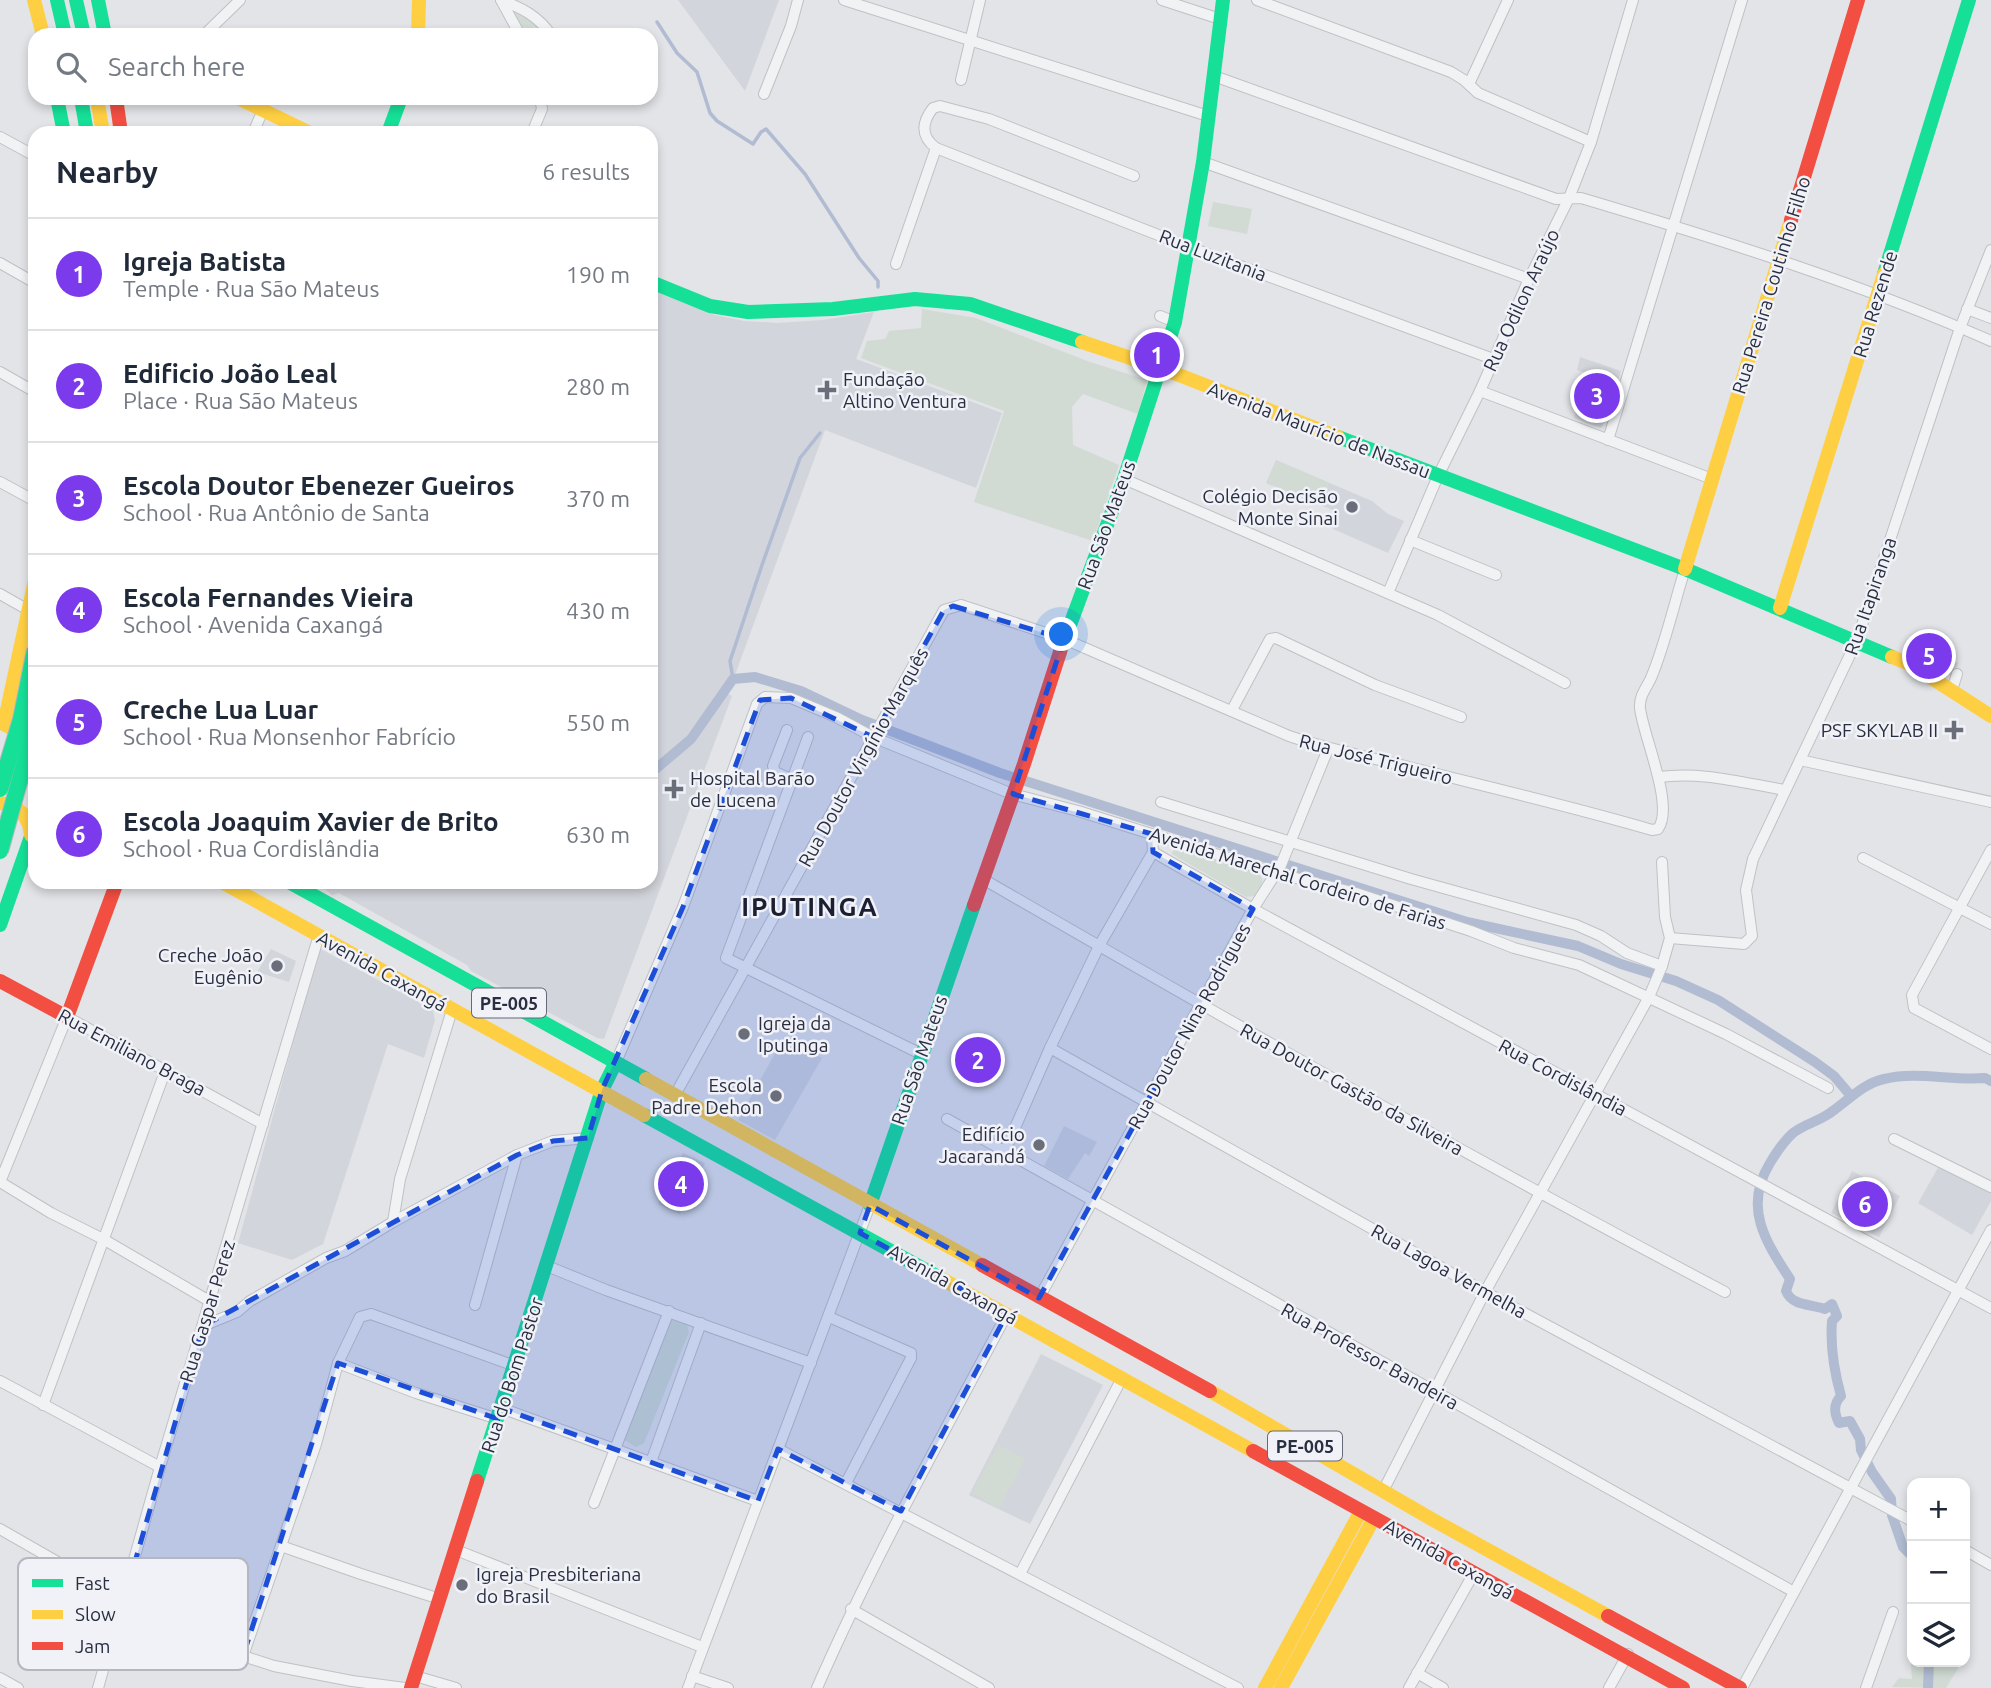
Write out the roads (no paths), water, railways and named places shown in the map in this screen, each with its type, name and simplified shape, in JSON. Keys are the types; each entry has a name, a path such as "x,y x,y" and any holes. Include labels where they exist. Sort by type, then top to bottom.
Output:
{"main road":[{"path":"34,0 41,28"},
{"path":"57,0 63,28"},
{"path":"76,0 82,28"},
{"path":"98,0 104,28"},
{"path":"418,28 419,0"},
{"name":"Rua São Mateus","path":"870,1205 1024,764 1064,639 1124,479 1161,368 1167,319 1189,247 1203,162 1223,0"},
{"name":"Rua Pereira Coutinho Filho","path":"1685,569 1858,0"},
{"name":"Rua Rezende","path":"1780,608 1969,0"},
{"path":"58,105 63,126"},
{"path":"82,105 86,126"},
{"path":"98,105 102,126"},
{"path":"118,105 120,126"},
{"path":"253,105 296,126"},
{"path":"391,126 398,105"},
{"name":"Avenida Maurício de Nassau","path":"658,285 710,306 748,312 833,309 915,299 970,304 1161,368 1685,569 1910,664 1991,716"},
{"path":"28,620 2,723 28,738"},
{"path":"14,680 15,690 21,699 28,703"},
{"path":"0,789 21,719 28,684"},
{"path":"0,851 28,750"},
{"path":"0,757 28,773"},
{"path":"0,803 19,808 28,819"},
{"path":"0,925 28,844"},
{"path":"67,1017 114,889"},
{"name":"Avenida Caxangá","path":"235,889 1683,1688"},
{"name":"Avenida Caxangá","path":"302,889 1741,1688"},
{"name":"Rua Emiliano Braga","path":"0,981 67,1017"},
{"name":"Rua do Bom Pastor","path":"410,1684 456,1550 602,1090 615,1062"},
{"path":"1265,1688 1368,1515"},
{"path":"1281,1688 1368,1515"}],"street":[{"path":"211,28 240,0"},
{"path":"501,0 516,28"},
{"path":"501,0 533,14 547,28"},
{"path":"764,94 791,26 798,0"},
{"path":"844,0 1208,116"},
{"path":"961,80 980,0"},
{"path":"1162,0 1220,19"},
{"path":"1257,0 1451,72 1478,93 1591,142"},
{"path":"1469,84 1508,0"},
{"name":"Rua Odilon Araújo","path":"1388,593 1438,476 1569,198 1591,142 1633,0"},
{"path":"1608,440 1742,0"},
{"path":"1213,76 1556,199 1581,198 1674,226 1878,295 1991,341"},
{"path":"534,126 542,105"},
{"path":"896,264 936,148 930,144 923,129 929,112 940,106 989,119 1134,176"},
{"path":"256,126 263,110"},
{"path":"0,137 28,152"},
{"name":"Rua Luzitania","path":"936,148 1189,247 1493,359"},
{"path":"1203,162 1529,279"},
{"name":"Rua Itapiranga","path":"1670,938 1744,944 1752,936 1746,890 1754,859 1857,640 1960,328 1991,250"},
{"path":"0,263 28,279"},
{"path":"1967,309 1991,318"},
{"path":"0,372 28,388"},
{"path":"1480,391 1712,479"},
{"path":"1124,479 1438,615 1565,683"},
{"path":"0,482 28,497"},
{"path":"1410,540 1496,575"},
{"path":"1685,569 1640,704 1659,777 1680,774 1708,776 1785,790"},
{"path":"0,594 28,610"},
{"name":"Rua José Trigueiro","path":"953,606 961,605 1064,639 1289,736 1328,749 1598,814 1652,830 1658,829 1662,823 1659,777"},
{"name":"Rua Doutor Virgínio Marquês","path":"675,1095 875,735 891,699 944,610 953,606"},
{"path":"1232,710 1270,639 1276,638 1375,685 1461,717"},
{"path":"1952,690 1957,674"},
{"name":"Avenida Marechal Cordeiro de Farias","path":"615,1062 683,907 760,700 771,695 791,698 875,735 1152,834 1278,869 1514,947 1579,965 1650,994 1828,1088"},
{"path":"787,730 774,766 775,772 793,780"},
{"path":"808,737 726,958 921,1054"},
{"name":"Rua Doutor Nina Rodrigues","path":"1039,1298 1253,909 1278,869 1328,749"},
{"path":"1800,760 1991,802"},
{"path":"1161,802 1289,845 1576,925 1661,968"},
{"path":"1004,1153 1099,946 1153,852 1152,834"},
{"path":"1991,850 1912,995 1914,1008 1991,1049"},
{"name":"Rua Cordislândia","path":"1153,852 1253,909 1991,1308"},
{"path":"1863,858 1991,924"},
{"path":"1383,1491 1485,1292 1650,994 1670,938 1665,917 1662,862"},
{"name":"Rua Doutor Gastão da Silveira","path":"983,879 1200,1005 1539,1194 1725,1292"},
{"name":"Rua Gaspar Perez","path":"135,1558 160,1467 319,935"},
{"path":"393,1222 400,1179 452,1010"},
{"path":"67,1017 0,1182 211,1302"},
{"name":"Rua Emiliano Braga","path":"67,1017 263,1124"},
{"name":"Rua Lagoa Vermelha","path":"1050,1048 1485,1292 1907,1518"},
{"path":"43,1405 166,1069"},
{"name":"Rua Professor Bandeira","path":"947,1119 1794,1592"},
{"path":"203,1326 237,1311 326,1258 345,1251 517,1155 553,1141 587,1138"},
{"path":"1894,1139 1991,1187"},
{"path":"475,1305 517,1155"},
{"name":"Rua São Mateus","path":"688,1688 870,1205"},
{"path":"1741,1688 1991,1230"},
{"path":"547,1266 606,1290 811,1363"},
{"path":"594,1503 668,1311"},
{"path":"248,1642 316,1444 338,1363 360,1317 371,1314 515,1366"},
{"path":"817,1688 851,1609 1007,1314"},
{"path":"830,1317 911,1353 911,1358 846,1483"},
{"path":"651,1462 701,1324"},
{"path":"338,1363 416,1393 617,1448 758,1501"},
{"path":"1020,1574 1122,1378"},
{"path":"0,1381 160,1467"},
{"path":"778,1449 1238,1688"},
{"path":"0,1529 51,1558"},
{"path":"281,1546 440,1599"},
{"path":"456,1550 702,1647"},
{"path":"1970,1553 1991,1565"},
{"path":"1409,1688 1474,1573"},
{"path":"851,1609 989,1688"},
{"path":"1866,1688 1893,1612"},
{"path":"1609,1688 1627,1655"},
{"path":"248,1657 300,1671 456,1688"},
{"name":"Rua Gaspar Perez","path":"98,1688 103,1670"},
{"path":"1417,1674 1443,1688"},
{"path":"692,1676 728,1688"},
{"path":"0,1678 18,1688"}],"waterway":[{"path":"657,22 677,53 697,72 710,113 717,121 753,144 766,129 805,174 859,258 878,281 878,287"},
{"path":"733,679 730,661 762,565 800,458 820,433"},
{"path":"658,767 691,739 733,679 755,677 801,691 862,720 1000,773 1467,922 1578,946 1621,964 1676,981 1718,1000 1815,1062 1834,1076 1851,1096"},
{"path":"1907,1551 1903,1547 1892,1515 1891,1499 1872,1472 1861,1450 1860,1439 1850,1421 1839,1423 1836,1416 1835,1409 1841,1396 1832,1350 1832,1321 1837,1316 1832,1304 1825,1309 1797,1302 1789,1296 1786,1291 1790,1279 1760,1223 1758,1194 1770,1163 1793,1133 1826,1116 1876,1081 1909,1076 1985,1078 1991,1081"},
{"path":"1928,1688 1929,1667"}],"place":[{"name":"Igreja Batista","path":"1157,355"},
{"name":"Fundação Altino Ventura","path":"827,390"},
{"name":"Escola Doutor Ebenezer Gueiros","path":"1597,396"},
{"name":"Colégio Decisão Monte Sinai","path":"1352,507"},
{"name":"Creche Lua Luar","path":"1929,656"},
{"name":"PSF SKYLAB II","path":"1954,730"},
{"name":"Hospital Barão de Lucena","path":"674,789"},
{"name":"Creche João Eugênio","path":"277,966"},
{"name":"Igreja da Iputinga","path":"744,1034"},
{"name":"Edificio João Leal","path":"978,1060"},
{"name":"Escola Padre Dehon","path":"776,1096"},
{"name":"Edifício Jacarandá","path":"1039,1145"},
{"name":"Escola Fernandes Vieira","path":"681,1184"},
{"name":"Escola Joaquim Xavier de Brito","path":"1865,1204"},
{"name":"Igreja Presbiteriana do Brasil","path":"462,1585"}],"district":[{"name":"IPUTINGA","path":"810,906"}]}
